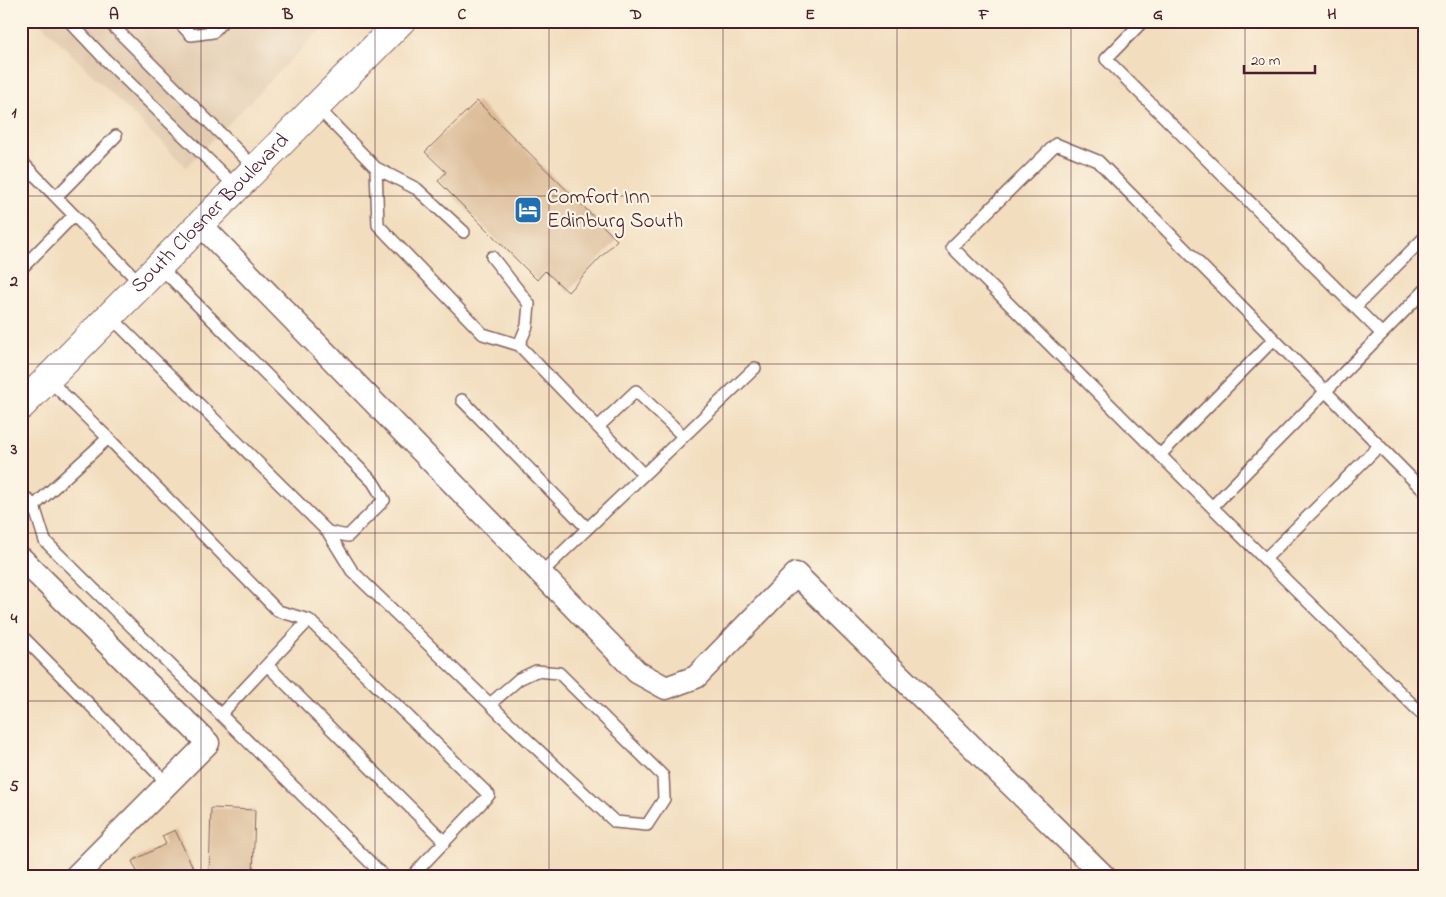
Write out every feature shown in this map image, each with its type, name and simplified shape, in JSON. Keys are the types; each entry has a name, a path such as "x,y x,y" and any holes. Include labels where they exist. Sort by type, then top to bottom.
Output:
{"main road":[{"name":"South Closner Boulevard","path":"21,406 400,21"}],"street":[{"path":"200,224 637,672 666,688 696,677 796,574 1104,876"},
{"path":"21,558 208,743 76,876"}],"lane":[{"path":"70,21 103,57 236,187"},
{"path":"108,21 255,168"},
{"path":"178,21 192,35 213,32 224,21"},
{"path":"1143,21 1106,59 1382,334"},
{"path":"316,106 376,168 417,189 464,232"},
{"path":"56,196 116,136"},
{"path":"1425,492 1098,161 1056,144 952,247 1160,456 1425,717"},
{"path":"21,161 74,215 150,275 373,482 384,500 348,536 328,532"},
{"path":"376,168 378,225 483,334 519,345 643,474"},
{"path":"21,269 74,215"},
{"path":"1355,307 1425,237"},
{"path":"492,257 529,304 527,326 519,345"},
{"path":"1212,507 1425,290"},
{"path":"110,316 328,532 352,571 490,704 615,822 647,825 664,799 663,776 559,673 536,671 519,679 490,704"},
{"path":"1160,456 1274,339"},
{"path":"541,573 754,368"},
{"path":"48,379 278,611 309,620 490,795 412,876"},
{"path":"598,427 636,391 683,436"},
{"path":"462,400 587,528"},
{"path":"34,506 108,438"},
{"path":"1265,559 1379,446"},
{"path":"21,493 34,506 45,541 384,876"},
{"path":"221,714 309,620"},
{"path":"22,639 168,784"},
{"path":"267,665 445,842"}],"shaded area":[{"path":"38,21 329,21 186,167"}],"building":[{"name":"Comfort Inn Edinburg South","path":"477,101 617,240 568,292 545,271 537,280 438,181 446,172 425,152"},
{"path":"211,808 255,810 253,876 242,876 243,871 234,871 234,876 209,876"},
{"path":"175,830 197,876 147,876 146,874 139,876 132,861 166,844 162,836"}],"place":[{"name":"Comfort Inn Edinburg South","path":"528,210"}]}
